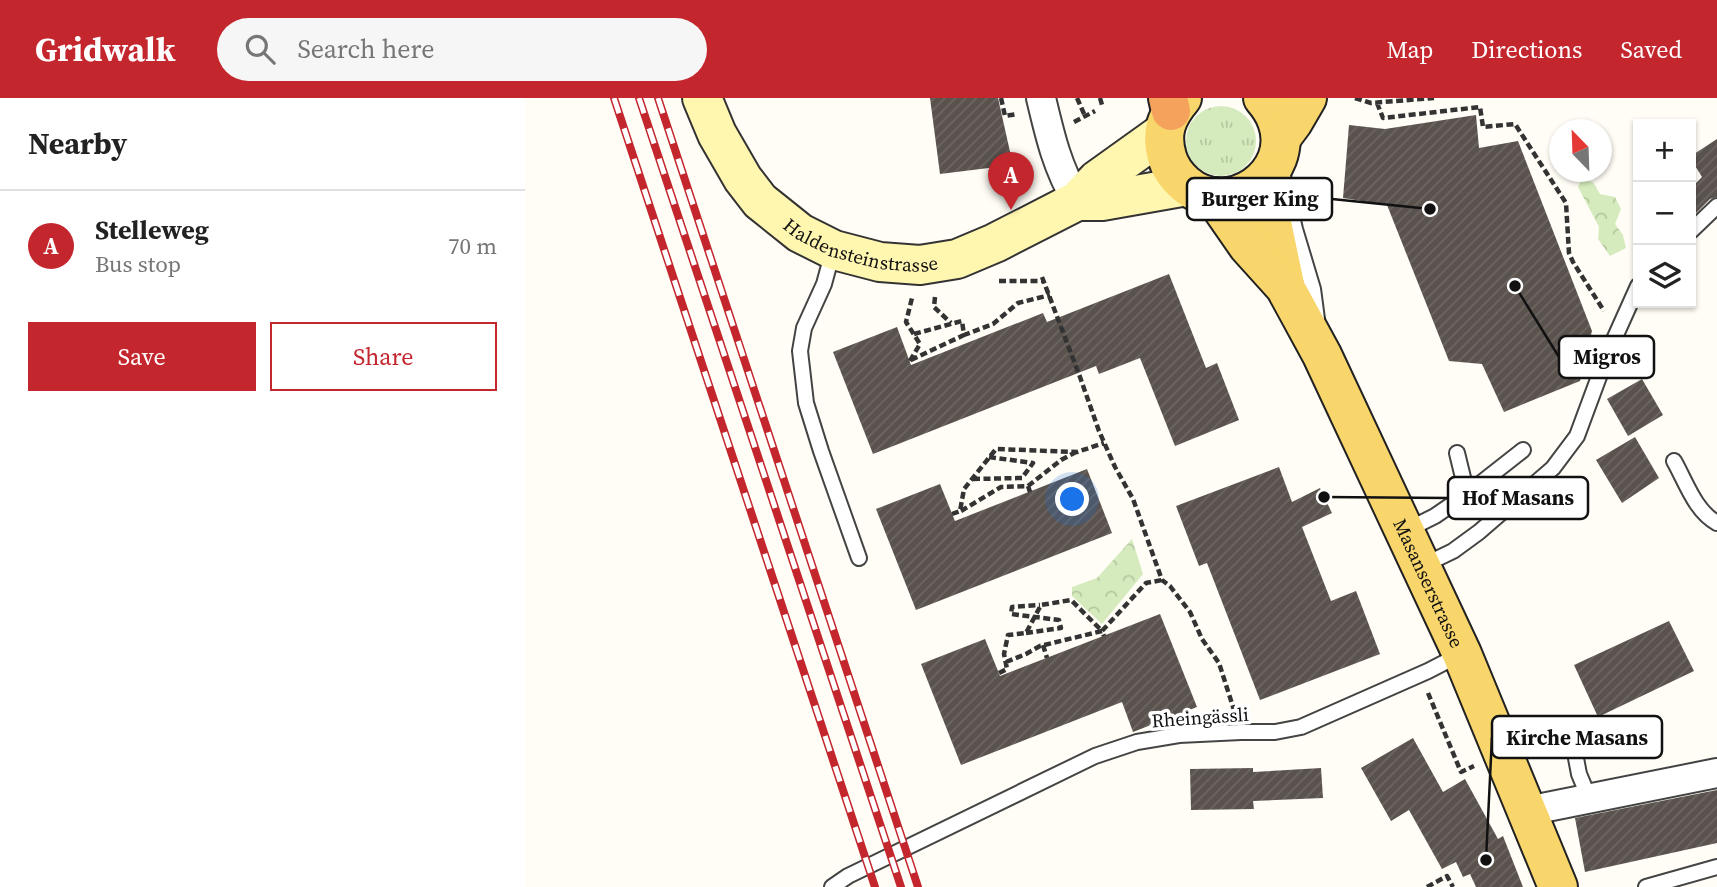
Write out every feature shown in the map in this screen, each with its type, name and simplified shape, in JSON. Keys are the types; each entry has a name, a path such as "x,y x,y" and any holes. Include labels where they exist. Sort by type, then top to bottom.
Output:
{"main road":[{"name":"Masanserstrasse","path":"1263,98 1278,122 1271,224 1285,287"},
{"path":"1201,191 1228,197 1255,188 1307,98"},
{"name":"Masanserstrasse","path":"1171,110 1164,148 1176,176 1201,191 1285,287 1322,355 1462,654 1558,887"}],"street":[{"name":"Haldensteinstrasse","path":"702,98 717,134 743,178 760,201 800,233 834,250 880,262 921,265 957,259 995,243 1077,201 1171,110"},
{"path":"1041,98 1055,154 1077,201"},
{"name":"Haldensteinstrasse","path":"1077,201 1201,191"},
{"path":"1527,811 1717,773"}],"lane":[{"path":"1275,157 1313,289 1322,355"},
{"path":"1696,226 1717,206"},
{"path":"834,250 824,284 804,328 800,351 806,403 859,558"},
{"path":"1420,567 1453,551 1479,532 1553,468 1577,436 1607,355 1633,297"},
{"path":"1403,531 1435,516 1523,450"},
{"path":"1457,453 1467,494"},
{"path":"1674,461 1701,511 1717,523"},
{"name":"Rheingässli","path":"832,887 859,870 1095,757 1137,742 1179,735 1275,732 1301,727 1462,654"},
{"path":"1583,743 1575,753 1579,774 1589,798"},
{"path":"1646,887 1717,867"}],"path":[{"path":"1001,98 1005,116"},
{"path":"1077,98 1085,117"},
{"path":"1100,98 1103,105"},
{"path":"1355,98 1371,103 1434,98"},
{"path":"1377,103 1383,118 1480,107 1483,127 1515,124 1566,203 1569,253 1617,333"},
{"path":"1067,125 1095,111"},
{"path":"992,281 1042,279 1104,443 1133,499 1162,580 1190,612 1202,639 1219,663 1241,732"},
{"path":"951,324 934,307 935,296 911,298 906,322 920,344 910,361 993,324 1018,303 1049,295"},
{"path":"914,334 962,321 964,335"},
{"path":"952,514 1002,487 1029,489 1061,460 1104,443"},
{"path":"960,512 964,489 996,449 1077,452"},
{"path":"972,479 1022,478 1033,463 989,457"},
{"path":"1006,662 1043,645 1103,633 1146,583 1162,580"},
{"path":"999,673 1007,669 1004,654 1008,635 1061,628 1059,620 1011,614 1012,607 1071,600 1103,633"},
{"path":"1026,633 1041,605"},
{"path":"1043,645 1047,658"},
{"path":"1426,691 1461,772 1475,766"},
{"path":"1427,887 1447,876 1453,887"}],"green space":[{"path":"1214,106 1228,106 1241,112 1250,121 1256,141 1254,154 1246,166 1228,176 1214,176 1201,170 1192,161 1186,148 1186,134 1192,121 1201,112"},
{"path":"1580,182 1593,182 1600,194 1615,197 1621,209 1615,224 1623,235 1626,248 1610,256 1598,239 1599,227 1578,187"},
{"path":"1132,539 1143,574 1102,624 1072,596 1072,587 1097,578"}],"building":[{"path":"930,98 998,98 1013,165 940,174"},
{"path":"1476,115 1479,148 1518,141 1592,331 1580,381 1504,412 1482,364 1449,361 1387,205 1343,198 1349,125 1385,129"},
{"path":"1717,139 1717,197 1710,199 1696,213 1696,183 1702,177 1696,167 1696,153"},
{"path":"1169,274 1206,368 1217,363 1239,420 1175,446 1140,358 1099,374 1096,366 873,454 833,352 897,327 911,365 1043,313 1047,322"},
{"path":"1642,379 1663,415 1628,436 1607,399"},
{"path":"1635,437 1659,478 1622,503 1596,460"},
{"path":"1279,467 1292,502 1320,488 1332,513 1302,527 1331,601 1356,591 1380,654 1260,700 1207,563 1199,566 1176,506"},
{"path":"1087,469 1112,533 916,610 876,509 940,484 955,521"},
{"path":"1160,614 1197,707 1133,732 1122,702 961,765 921,664 985,639 1000,676"},
{"path":"1669,621 1694,671 1598,717 1574,665"},
{"path":"1413,738 1443,792 1465,779 1498,839 1503,836 1523,887 1476,887 1470,874 1463,877 1456,862 1442,869 1409,810 1391,821 1361,768"},
{"path":"1253,768 1253,772 1321,768 1323,798 1253,801 1254,809 1191,810 1190,769"},
{"path":"1717,790 1717,843 1585,872 1575,818"}],"railway":[{"path":"614,98 875,887"},
{"path":"639,98 901,887"},
{"path":"658,98 918,887"}],"place":[{"name":"Burger King","path":"1430,209"},
{"name":"Stelleweg","path":"1011,210"},
{"name":"Migros","path":"1515,286"},
{"name":"Hof Masans","path":"1324,497"},
{"name":"Kirche Masans","path":"1486,860"}]}
